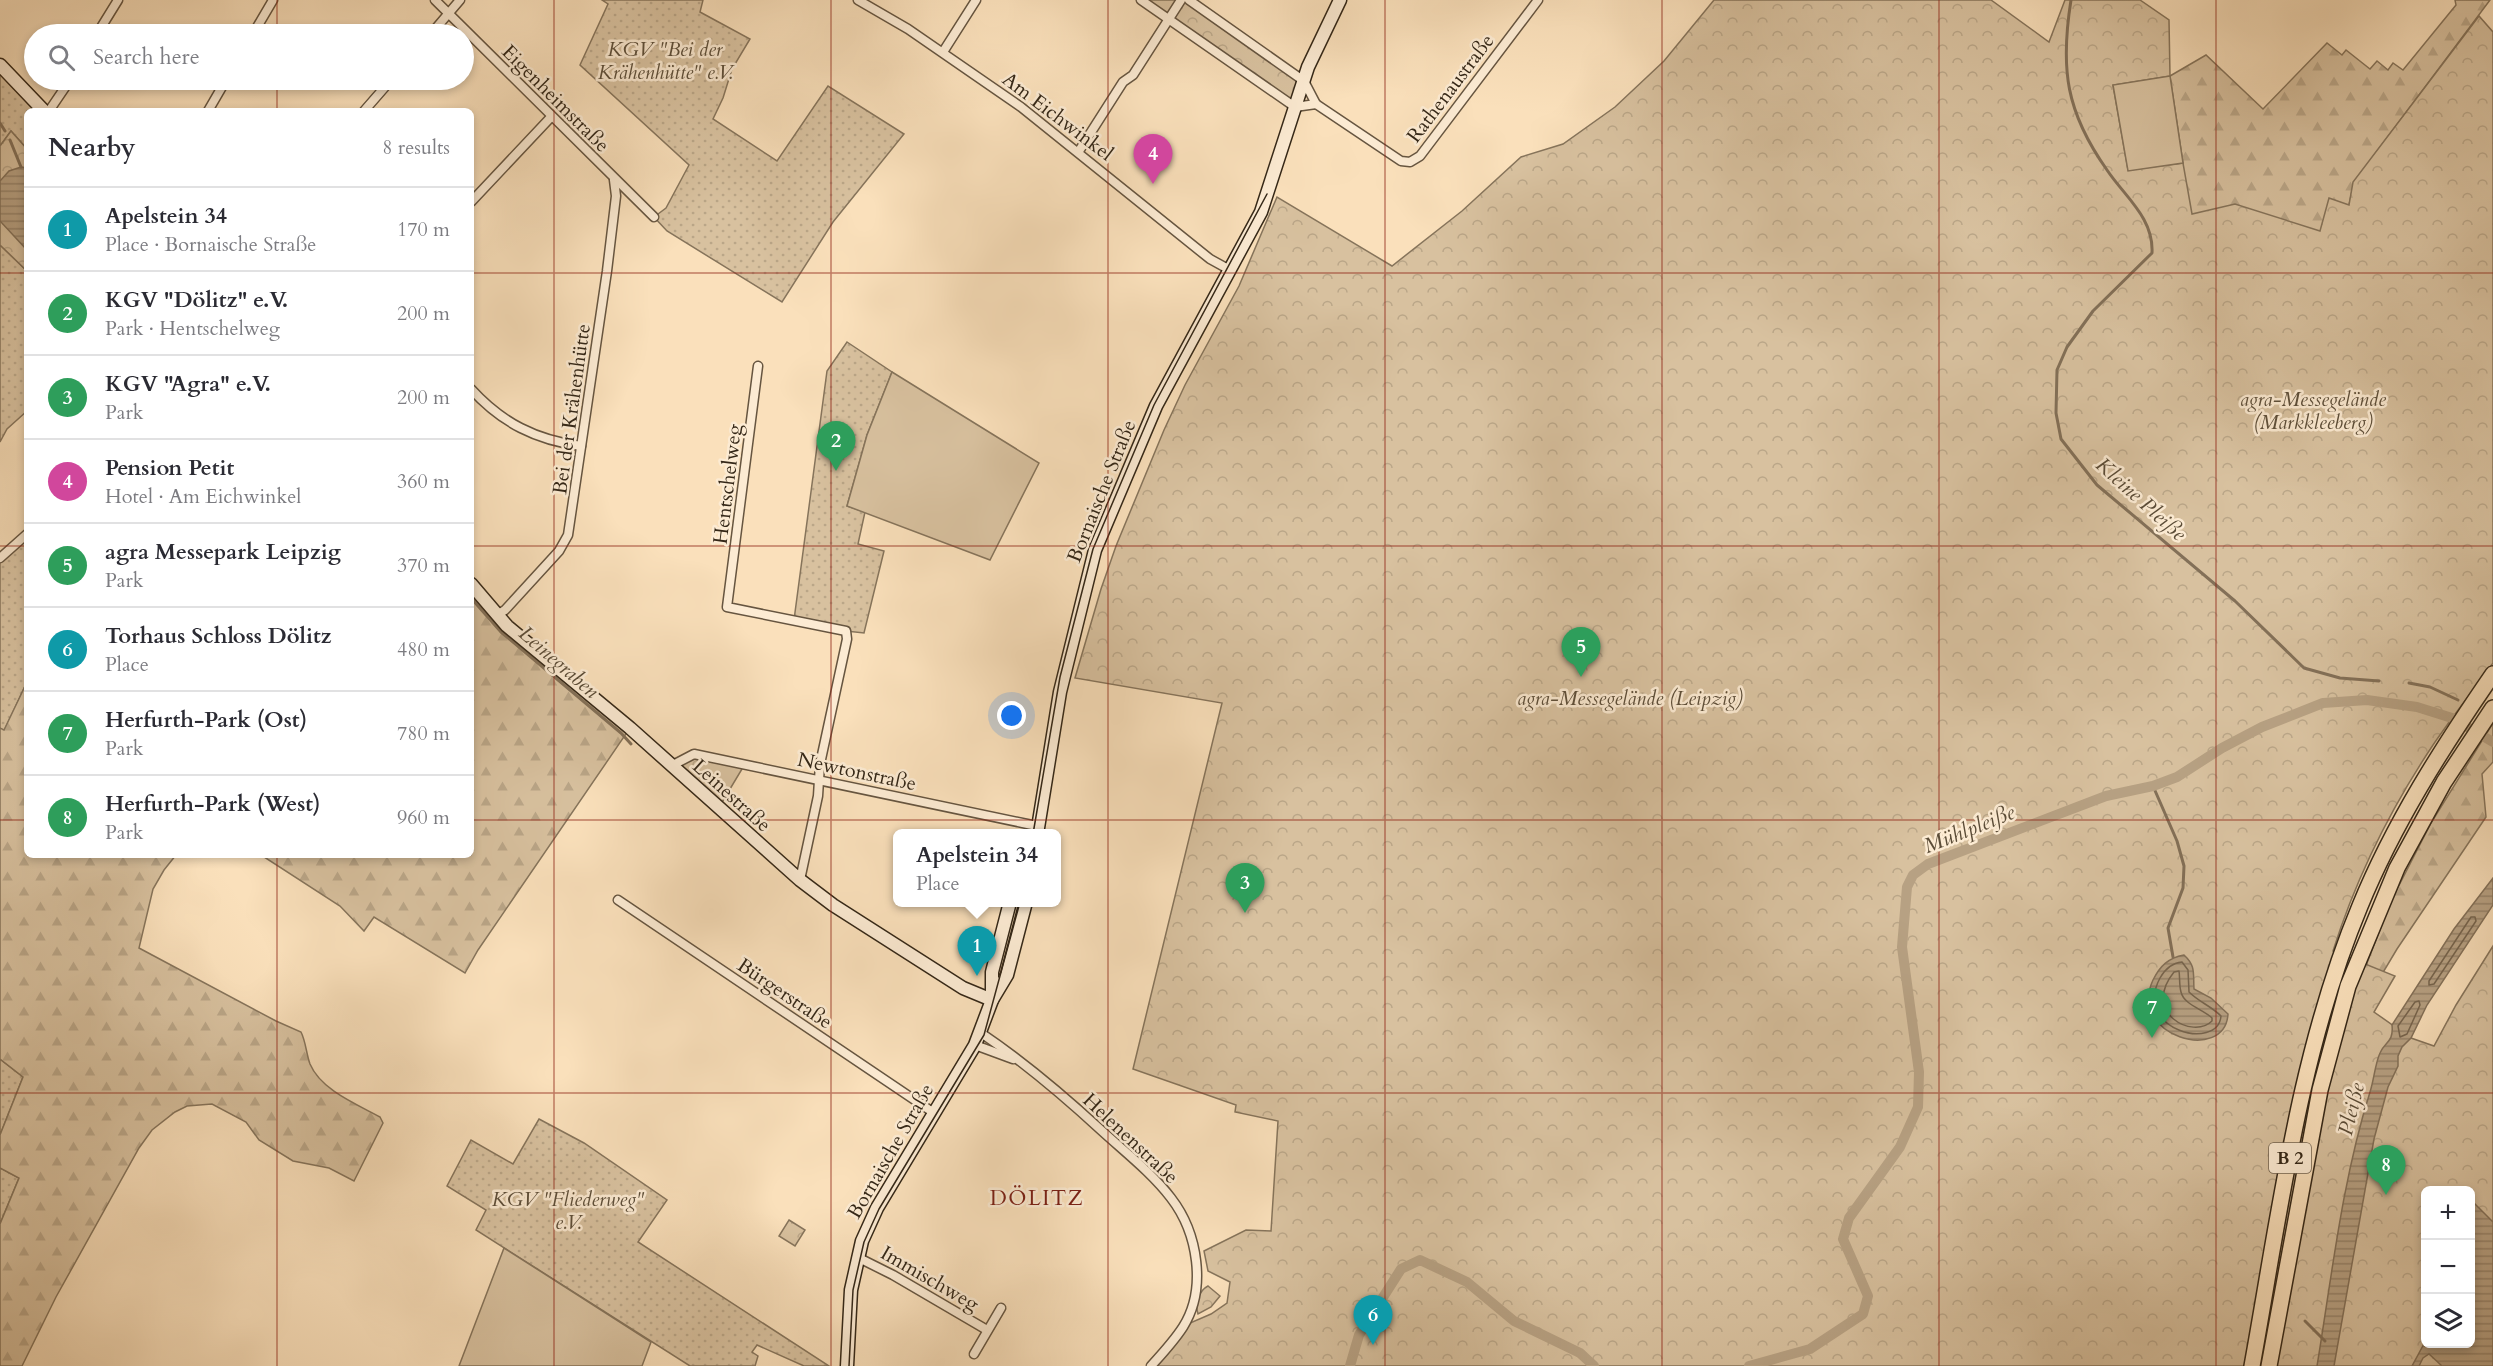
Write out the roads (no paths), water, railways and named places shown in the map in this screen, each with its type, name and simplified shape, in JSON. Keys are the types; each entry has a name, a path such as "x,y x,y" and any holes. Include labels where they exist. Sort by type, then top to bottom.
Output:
{"highway":[{"name":"B 2","path":"2252,1366 2304,1087 2342,954 2381,858 2425,777 2493,674"},
{"name":"B 2","path":"2269,1366 2320,1090 2357,959 2403,857 2444,782 2489,713"}],"main road":[{"name":"Bornaische Straße","path":"1036,829 1061,685 1094,555 1156,406 1258,218 1308,67 1340,0"},
{"path":"0,65 41,108"},
{"name":"Leinestraße","path":"474,588 497,615 800,880 833,905 963,988 992,1000"},
{"name":"Bornaische Straße","path":"992,1000 992,972 1009,907"},
{"name":"Bornaische Straße","path":"847,1366 851,1290 857,1257 877,1208 981,1033 992,1000 1007,975 1025,907"}],"street":[{"path":"103,24 118,0"},
{"path":"259,24 273,0"},
{"name":"Eigenheimstraße","path":"435,0 459,24"},
{"path":"440,24 460,0"},
{"name":"Am Eichwinkel","path":"858,0 943,52 1021,106 1210,259 1230,270"},
{"path":"943,52 976,0"},
{"path":"1141,0 1295,107 1316,104"},
{"path":"1079,151 1123,82 1133,75 1181,0"},
{"path":"1189,0 1304,81"},
{"name":"Rathenaustraße","path":"1304,81 1316,104 1401,161 1416,159 1538,0"},
{"name":"Eigenheimstraße","path":"474,39 654,217"},
{"path":"51,108 63,90"},
{"path":"210,108 220,90"},
{"path":"366,108 382,90"},
{"path":"474,199 551,117"},
{"name":"Bei der Krähenhütte","path":"497,615 513,602 564,544 571,525 616,196 615,180"},
{"name":"Hentschelweg","path":"759,366 727,607 846,632 847,639 820,764 819,780"},
{"path":"474,392 494,412 524,431 543,439 581,446"},
{"path":"0,558 24,537"},
{"name":"Newtonstraße","path":"671,766 693,754 819,780 1027,829"},
{"path":"800,880 819,780"},
{"name":"Bürgerstraße","path":"618,900 934,1113"},
{"name":"Helenenstraße","path":"981,1033 1063,1095 1157,1181 1173,1200 1191,1237 1197,1272 1192,1307 1183,1326 1151,1366"},
{"name":"Helenenstraße","path":"975,1045 1019,1060"},
{"name":"Immischweg","path":"857,1257 893,1275 987,1330"},
{"name":"Immischweg","path":"974,1354 1001,1308"}],"water":[{"path":"24,168 24,247 0,221 0,181 9,171"},
{"path":"2493,878 2493,905 2427,1005 2411,1038 2402,1047 2398,1056 2398,1066 2388,1087 2374,1139 2334,1366 2317,1366 2345,1194 2378,1057 2392,1035 2392,1025 2454,929"},
{"path":"2184,955 2192,966 2194,989 2211,998 2228,1014 2223,1029 2211,1038 2196,1040 2180,1037 2165,1029 2153,1016 2149,1000 2153,980 2165,963"},
{"path":"2475,1204 2493,1222 2493,1366 2442,1366 2429,1354 2423,1358 2419,1366 2412,1366 2422,1348 2475,1348"}],"waterway":[{"name":"Kleine Pleiße","path":"2071,0 2066,48 2067,69 2075,109 2093,149 2143,218 2151,240 2152,253 2093,311 2067,347 2057,370 2056,413 2061,439 2097,485 2235,601 2304,668 2340,678 2379,681"},
{"name":"Leinegraben","path":"0,123 5,131"},
{"name":"Leinegraben","path":"10,140 21,167"},
{"name":"Leinegraben","path":"474,601 501,632 621,733 631,744"},
{"name":"Kleine Pleiße","path":"2409,683 2430,687 2458,700"},
{"name":"Mühlpleiße","path":"1749,1366 1810,1349 1863,1314 1868,1296 1843,1239 1849,1218 1900,1147 1918,1107 1919,1072 1902,947 1907,887 1913,875 1928,864 2106,796 2153,786 2177,777 2222,748 2262,727 2323,703 2367,700 2417,707 2452,718 2493,742"},
{"path":"2153,786 2177,841 2184,866 2183,888 2168,928 2173,957"},
{"path":"1350,1366 1359,1335 1401,1269 1420,1260 1467,1282 1514,1321 1580,1353 1594,1366"},
{"path":"2305,1321 2325,1341"}],"tram line":[{"path":"1034,829 1060,677 1093,549 1154,405 1267,194"},
{"path":"849,1366 853,1290 864,1242 879,1209 984,1035 1019,907"}],"place":[{"name":"Pension Petit","path":"1153,184"},
{"name":"KGV \"Dölitz\" e.V.","path":"836,471"},
{"name":"agra Messepark Leipzig","path":"1581,677"},
{"name":"KGV \"Agra\" e.V.","path":"1245,913"},
{"name":"Apelstein 34","path":"977,976"},
{"name":"Herfurth-Park (Ost)","path":"2152,1038"},
{"name":"Herfurth-Park (West)","path":"2386,1195"},
{"name":"Torhaus Schloss Dölitz","path":"1373,1345"}],"district":[{"name":"DÖLITZ","path":"1037,1198"}],"park label":[{"name":"KGV \"Bei der Krähenhütte\" e.V.","path":"665,60"},
{"name":"agra-Messegelände (Markkleeberg)","path":"2313,410"},
{"name":"agra-Messegelände (Leipzig)","path":"1630,698"},
{"name":"KGV \"Fliederweg\" e.V.","path":"568,1210"}],"water label":[{"name":"Pleiße","path":"2351,1109"}]}
